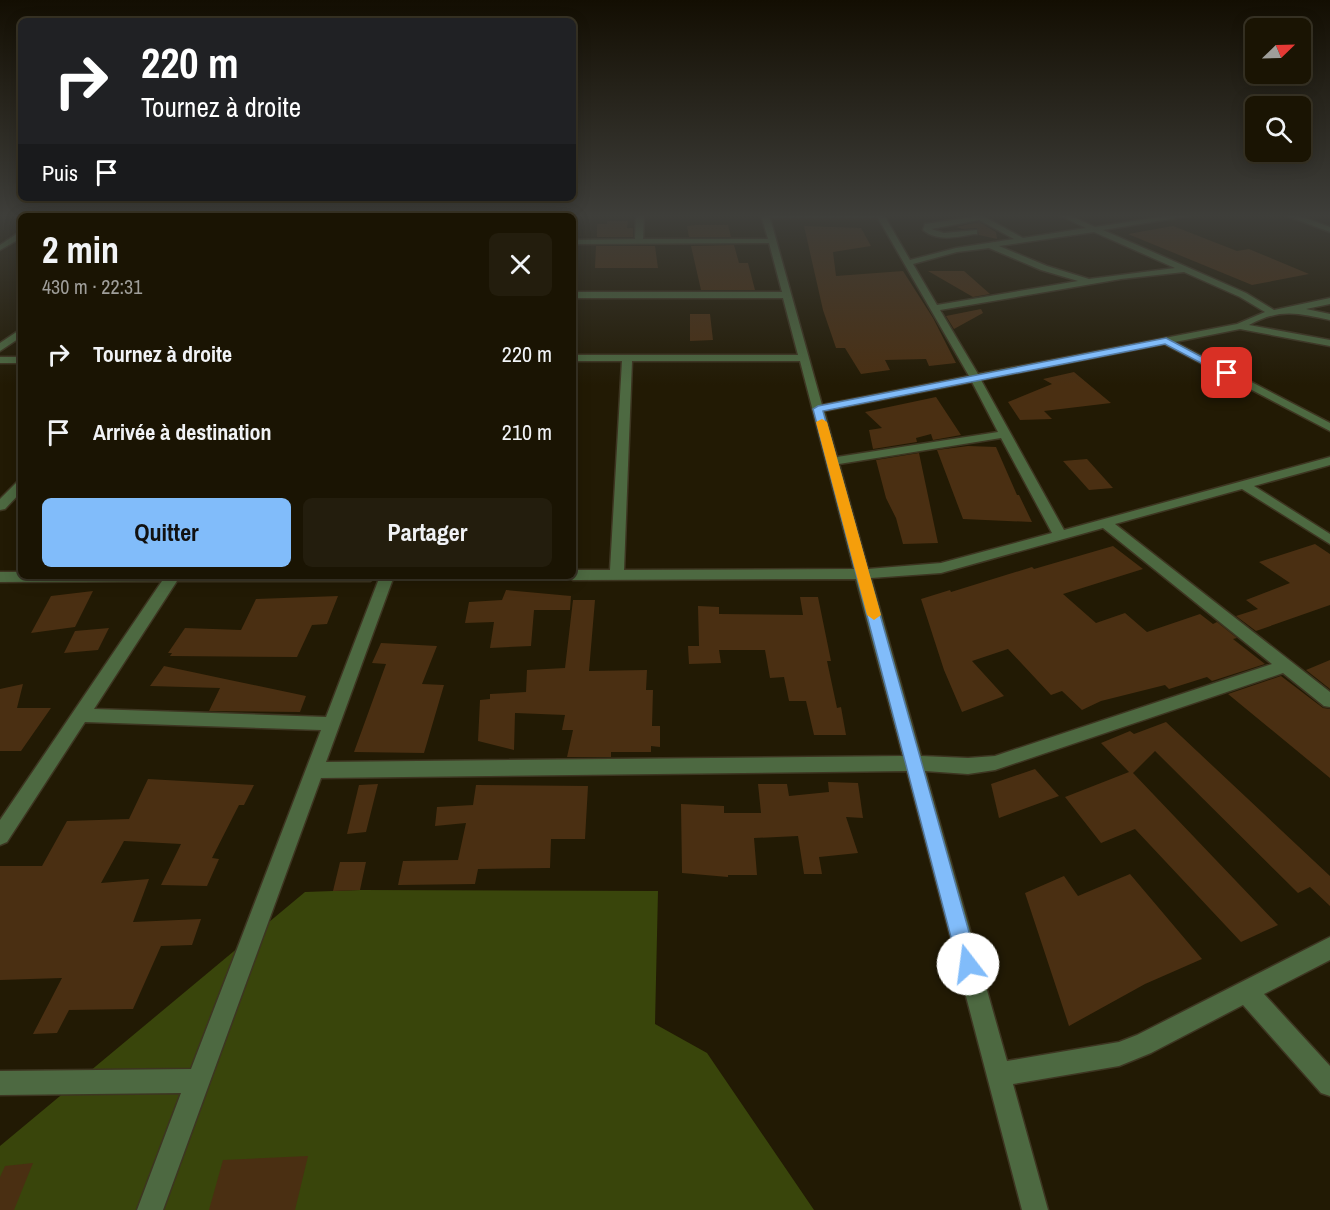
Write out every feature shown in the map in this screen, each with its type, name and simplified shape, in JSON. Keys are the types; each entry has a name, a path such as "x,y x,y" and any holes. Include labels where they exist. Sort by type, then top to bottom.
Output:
{"street":[{"path":"780,271 1035,1210"},
{"path":"913,271 975,378 1059,534"},
{"path":"1057,271 1091,281"},
{"path":"935,308 1091,281 1173,271"},
{"path":"1189,271 1243,295 1274,313"},
{"path":"576,296 787,295"},
{"path":"818,409 1240,326 1255,318 1330,302"},
{"path":"1292,309 1330,317"},
{"path":"1240,326 1330,343"},
{"path":"0,348 18,334"},
{"path":"1166,341 1330,428"},
{"path":"576,358 804,358"},
{"path":"617,575 627,358"},
{"path":"0,360 18,360"},
{"path":"832,461 1005,434"},
{"path":"576,575 863,574 941,568 1330,461"},
{"path":"1243,484 1330,540"},
{"path":"0,506 18,488"},
{"path":"1104,522 1330,701"},
{"path":"0,577 18,577"},
{"path":"0,836 171,579"},
{"path":"150,1210 386,579"},
{"path":"315,770 914,763 968,766 995,763 1285,666"},
{"path":"80,715 332,724"},
{"path":"998,1076 1119,1054 1143,1045 1330,948"},
{"path":"1247,992 1330,1084"},
{"path":"0,1083 198,1082"}],"green space":[{"path":"360,890 658,891 655,1024 707,1053 814,1210 0,1210 0,1146 305,892"}],"building":[{"path":"697,271 750,271 755,290 701,290"},
{"path":"814,271 835,271 836,276 903,271 933,318 956,363 929,366 926,359 885,360 890,370 861,374 845,348 836,348 823,310"},
{"path":"929,271 965,271 990,294 973,297"},
{"path":"1219,271 1303,271 1309,274 1252,285"},
{"path":"981,309 983,313 954,329 946,316"},
{"path":"690,314 710,314 713,340 690,341"},
{"path":"1074,372 1111,403 1044,411 1052,419 1020,420 1008,402 1052,384 1043,379"},
{"path":"936,397 961,435 933,440 931,434 916,438 917,442 873,449 869,430 882,428 865,412"},
{"path":"968,446 996,447 1017,495 1032,522 963,519 937,450"},
{"path":"919,453 938,543 903,544 896,518 886,498 876,460"},
{"path":"1087,459 1113,488 1089,490 1063,461"},
{"path":"1315,544 1330,554 1330,605 1256,631 1236,616 1258,609 1246,600 1290,583 1259,562"},
{"path":"1113,546 1143,569 1063,594 1096,623 1125,613 1147,632 1200,614 1213,624 1217,622 1237,638 1233,639 1265,664 1212,681 1207,677 1169,689 1165,685 1101,701 1082,710 1062,691 1051,695 1008,649 972,661 1004,696 962,712 944,670 921,599"},
{"path":"506,590 571,596 570,610 534,610 531,646 490,648 494,622 465,623 469,602 502,600"},
{"path":"93,591 75,627 31,633 51,596"},
{"path":"338,596 327,624 312,625 297,657 170,656 172,653 168,653 185,628 241,630 256,599"},
{"path":"800,597 818,597 831,661 827,661 837,708 841,707 846,735 814,735 806,701 789,701 784,677 770,678 765,650 719,650 721,663 689,664 688,646 699,646 698,606 719,607 719,614 803,615"},
{"path":"573,600 595,600 589,671 647,670 646,690 653,690 652,726 660,726 660,747 651,746 651,752 611,752 611,757 567,757 573,730 562,730 565,715 515,713 514,750 478,741 480,700 490,699 490,694 526,692 527,670 565,668"},
{"path":"109,628 98,650 64,653 75,631"},
{"path":"381,643 437,646 422,684 444,685 424,753 354,752 386,664 372,663"},
{"path":"1330,660 1330,689 1306,670"},
{"path":"164,666 306,696 300,712 209,711 220,688 150,686"},
{"path":"1281,676 1323,708 1330,709 1330,778 1228,694"},
{"path":"23,684 17,708 51,708 21,751 0,751 0,689"},
{"path":"1166,722 1330,876 1330,906 1310,887 1298,893 1155,751 1133,773 1278,925 1241,942 1135,829 1101,843 1065,797 1129,772 1101,743 1130,731 1134,734"},
{"path":"1035,769 1059,796 999,818 991,784"},
{"path":"148,779 254,785 244,805 239,805 212,858 219,859 207,886 161,885 181,844 124,841 101,883 149,879 133,922 201,919 192,945 161,946 133,1009 69,1010 57,1033 33,1034 62,978 0,980 0,866 42,866 67,821 129,819"},
{"path":"828,782 858,783 863,818 846,817 858,853 819,857 822,874 804,874 798,836 754,838 757,875 728,875 728,877 682,873 681,804 724,806 724,813 761,813 758,784 787,784 789,796 829,792"},
{"path":"378,784 366,832 347,834 359,785"},
{"path":"476,785 588,786 585,839 551,839 550,868 478,869 475,884 398,885 403,861 458,860 466,823 435,826 437,807 473,805"},
{"path":"340,862 366,862 360,890 333,891"},
{"path":"1130,874 1202,959 1145,984 1069,1026 1025,893 1064,876 1078,896"},
{"path":"308,1156 295,1210 209,1210 223,1160"},
{"path":"33,1163 14,1210 0,1210 0,1177 5,1166"}],"slow traffic":[{"path":"822,422 874,615"}],"route":[{"path":"968,964 818,409 1166,341 1227,373"}]}
